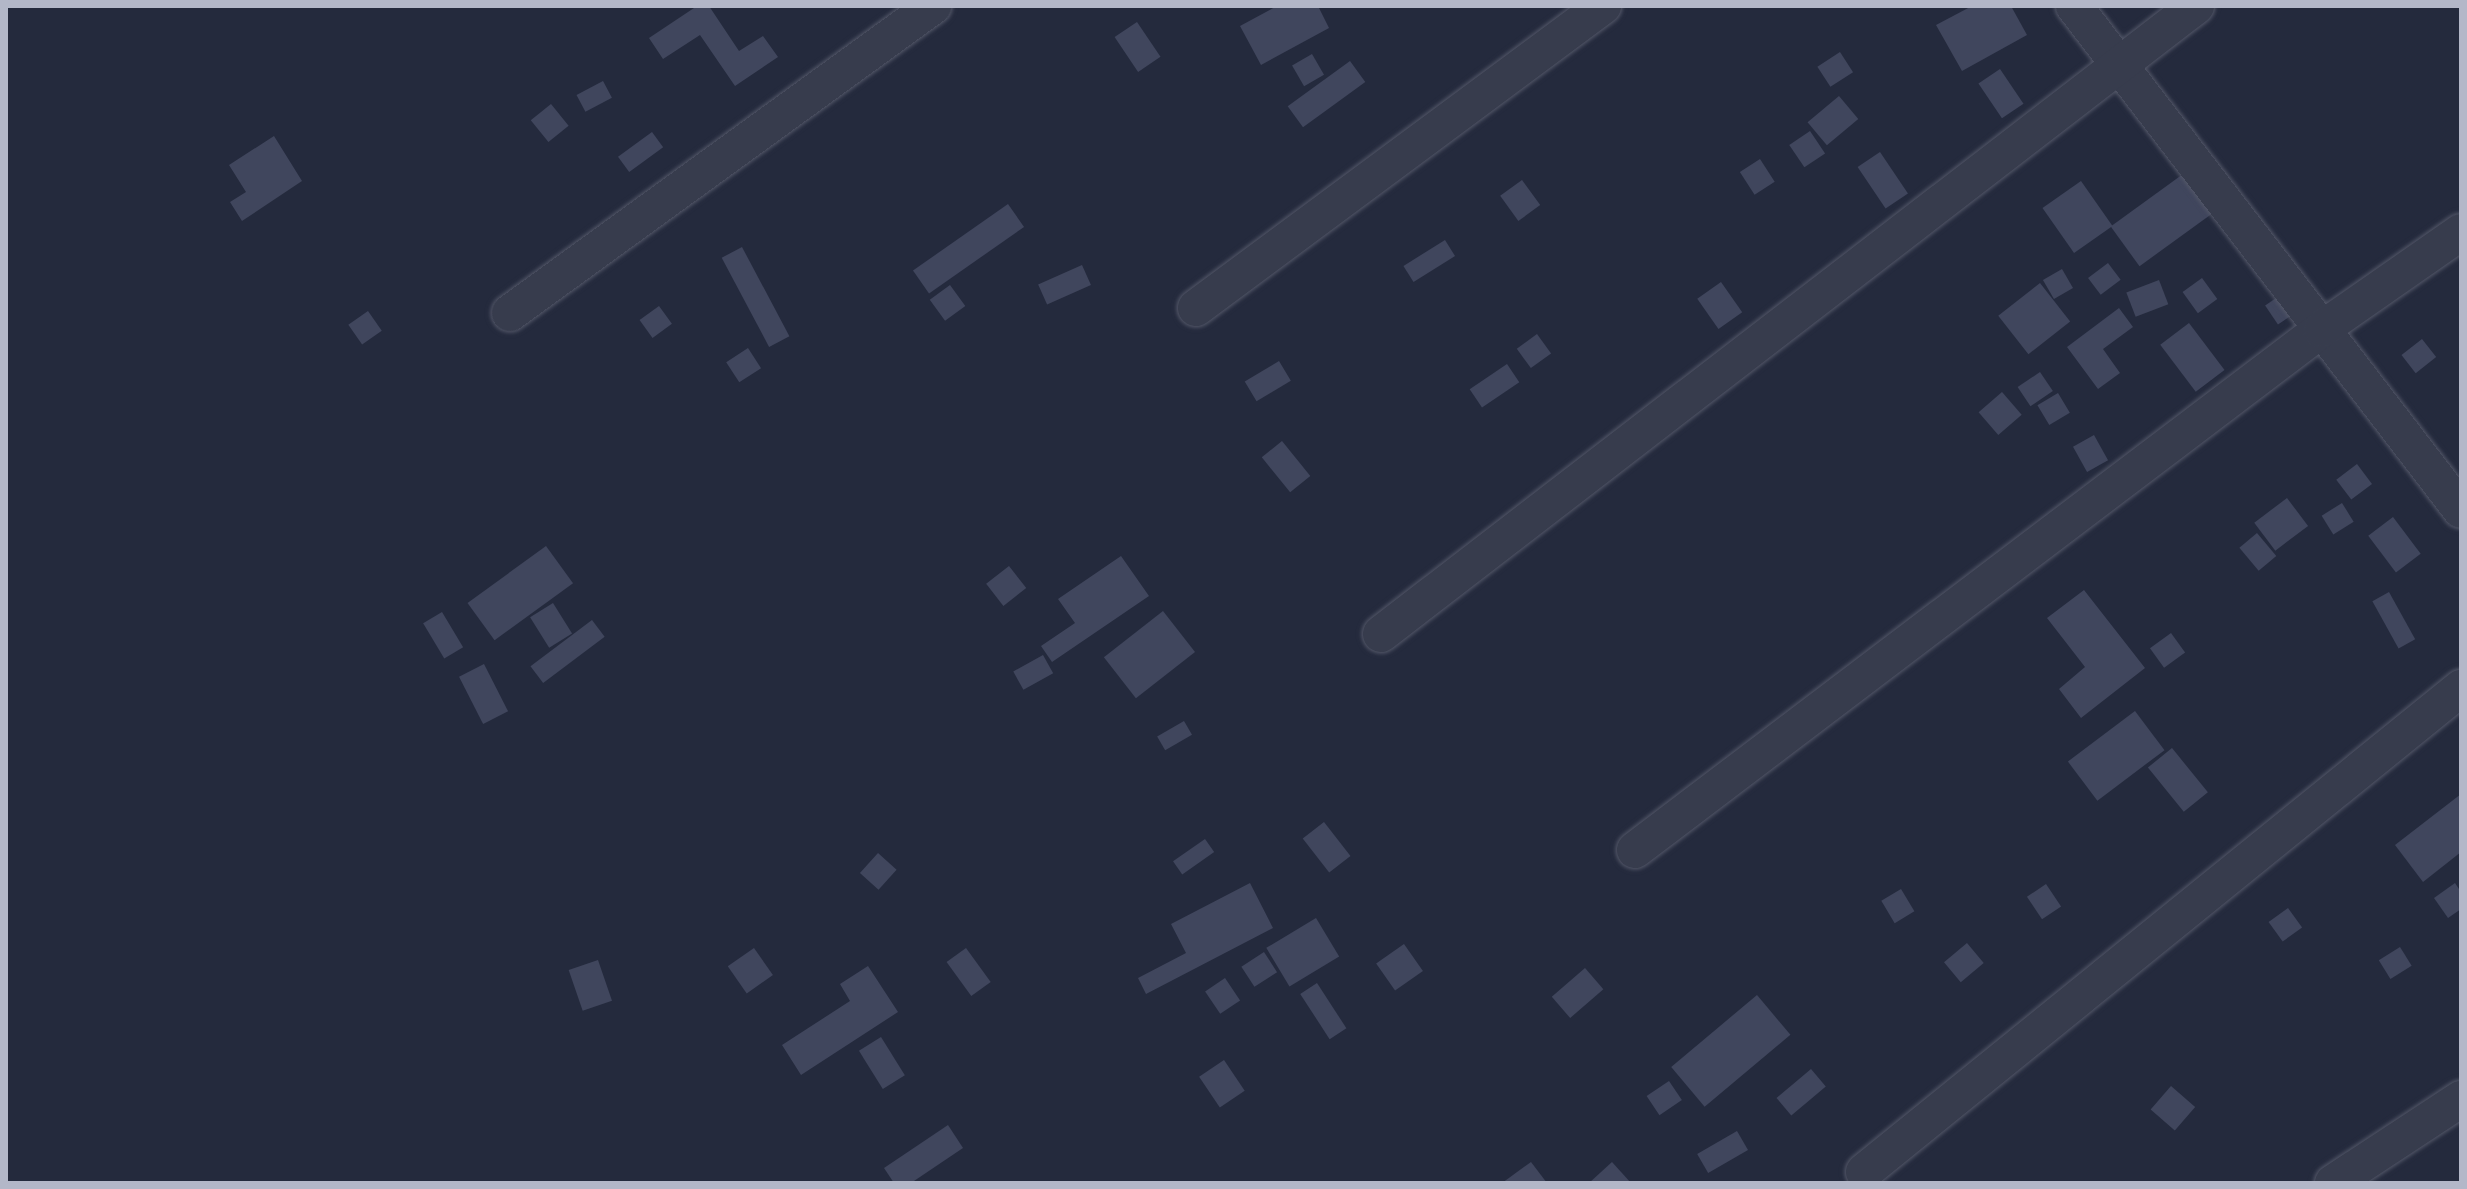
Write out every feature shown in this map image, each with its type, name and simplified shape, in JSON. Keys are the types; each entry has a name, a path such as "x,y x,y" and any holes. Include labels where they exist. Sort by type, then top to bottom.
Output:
{"street":[{"path":"510,313 933,6"},
{"path":"1196,308 1603,6"},
{"path":"2074,6 2461,510"},
{"path":"1381,634 2196,6"},
{"path":"1635,850 2322,329 2461,232"},
{"path":"1864,1172 2461,688"},
{"path":"2333,1183 2461,1099"}],"building":[{"path":"697,6 709,6 739,51 763,36 778,57 735,86 700,35 663,59 649,38"},
{"path":"1277,6 1318,6 1329,28 1261,65 1240,26"},
{"path":"1972,6 2011,6 2027,35 1962,71 1936,25"},
{"path":"1137,22 1160,57 1138,72 1115,37"},
{"path":"1840,52 1853,72 1830,87 1817,67"},
{"path":"1312,54 1324,75 1304,86 1292,66"},
{"path":"1350,61 1365,82 1303,127 1288,106"},
{"path":"2000,69 2023,104 2002,118 1978,84"},
{"path":"603,81 612,98 585,112 577,95"},
{"path":"1839,96 1858,119 1827,145 1808,122"},
{"path":"551,104 569,126 548,142 531,120"},
{"path":"1810,131 1825,153 1804,167 1789,145"},
{"path":"652,132 663,147 629,172 618,157"},
{"path":"274,136 302,181 242,221 230,202 246,192 229,165"},
{"path":"1880,152 1908,193 1886,209 1858,167"},
{"path":"1760,159 1775,182 1755,195 1740,172"},
{"path":"2190,169 2219,209 2140,266 2111,227"},
{"path":"1522,180 1540,205 1518,221 1500,196"},
{"path":"2081,181 2113,226 2074,253 2042,208"},
{"path":"1008,204 1024,227 929,293 913,271"},
{"path":"1445,240 1455,256 1414,282 1403,266"},
{"path":"742,247 789,336 769,347 722,258"},
{"path":"2108,263 2121,280 2101,295 2088,278"},
{"path":"1082,265 1091,285 1047,305 1038,285"},
{"path":"2062,269 2073,288 2054,299 2043,280"},
{"path":"2202,278 2217,299 2198,313 2183,292"},
{"path":"2159,280 2168,304 2136,317 2126,293"},
{"path":"1721,282 1742,312 1718,329 1697,299"},
{"path":"2040,283 2070,322 2028,354 1998,316"},
{"path":"950,285 965,306 945,321 930,300"},
{"path":"2285,292 2298,311 2278,324 2265,305"},
{"path":"659,306 672,324 653,338 640,320"},
{"path":"2119,308 2133,327 2103,349 2120,373 2098,389 2067,347"},
{"path":"368,311 382,331 362,344 348,325"},
{"path":"2189,323 2225,370 2196,392 2160,345"},
{"path":"1537,334 1551,353 1531,368 1517,349"},
{"path":"2422,339 2436,357 2416,373 2402,355"},
{"path":"748,348 761,368 739,382 726,362"},
{"path":"1279,361 1291,381 1257,401 1245,382"},
{"path":"1507,364 1519,382 1482,407 1470,389"},
{"path":"2040,372 2053,391 2030,406 2018,387"},
{"path":"2002,392 2022,415 1998,435 1979,412"},
{"path":"2058,393 2070,413 2049,425 2037,405"},
{"path":"2094,435 2108,460 2087,472 2073,447"},
{"path":"1282,441 1310,476 1290,492 1262,457"},
{"path":"2357,464 2372,484 2351,500 2336,480"},
{"path":"2287,498 2308,526 2275,551 2254,523"},
{"path":"2342,503 2354,522 2333,534 2322,516"},
{"path":"2393,517 2421,554 2396,572 2368,536"},
{"path":"2257,533 2276,556 2259,571 2239,548"},
{"path":"546,546 573,583 495,640 468,603"},
{"path":"1121,556 1149,596 1052,662 1041,646 1075,623 1058,599"},
{"path":"1009,566 1026,588 1003,606 986,584"},
{"path":"2084,590 2145,668 2081,718 2059,689 2085,667 2047,618"},
{"path":"2389,592 2415,639 2399,648 2372,601"},
{"path":"553,603 572,634 549,648 530,617"},
{"path":"1163,611 1195,652 1136,698 1104,657"},
{"path":"442,612 463,647 444,658 423,623"},
{"path":"592,620 605,637 543,683 531,666"},
{"path":"2171,633 2185,652 2164,668 2150,648"},
{"path":"1043,655 1053,673 1023,690 1013,671"},
{"path":"484,664 508,711 483,724 459,677"},
{"path":"2135,711 2164,750 2097,801 2068,762"},
{"path":"1184,721 1192,735 1165,750 1157,736"},
{"path":"2172,748 2208,792 2184,812 2148,768"},
{"path":"2461,794 2461,852 2423,882 2395,845"},
{"path":"1324,822 1350,856 1329,873 1303,839"},
{"path":"1205,839 1214,852 1182,874 1173,861"},
{"path":"878,853 897,870 879,890 860,873"},
{"path":"1250,883 1273,928 1146,994 1138,978 1186,953 1171,924"},
{"path":"2455,883 2461,892 2461,909 2448,918 2434,898"},
{"path":"2046,884 2061,906 2042,919 2027,897"},
{"path":"1901,889 1914,911 1895,923 1881,901"},
{"path":"2288,908 2302,927 2283,942 2269,922"},
{"path":"1316,918 1339,957 1289,986 1266,948"},
{"path":"1967,943 1984,963 1961,982 1944,962"},
{"path":"1404,944 1423,971 1395,991 1376,964"},
{"path":"2400,947 2412,966 2390,979 2379,960"},
{"path":"754,948 773,975 747,993 728,966"},
{"path":"966,948 991,982 971,996 947,962"},
{"path":"1264,952 1277,972 1254,987 1241,967"},
{"path":"598,960 612,1001 583,1011 569,970"},
{"path":"868,966 898,1012 801,1075 782,1045 850,1001 840,984"},
{"path":"1585,968 1603,989 1570,1018 1552,997"},
{"path":"1225,978 1240,1000 1220,1014 1205,991"},
{"path":"1317,983 1346,1028 1330,1039 1300,994"},
{"path":"1757,995 1790,1035 1705,1107 1671,1067"},
{"path":"881,1037 905,1075 883,1089 859,1051"},
{"path":"1224,1060 1245,1091 1220,1107 1199,1077"},
{"path":"1811,1069 1826,1087 1791,1116 1777,1098"},
{"path":"1669,1081 1682,1100 1659,1115 1647,1096"},
{"path":"2171,1086 2195,1107 2175,1130 2151,1109"},
{"path":"948,1125 963,1148 911,1183 894,1183 884,1168"},
{"path":"1737,1131 1748,1150 1708,1173 1697,1154"},
{"path":"1531,1162 1547,1183 1502,1183"},
{"path":"1612,1162 1631,1183 1589,1183"}]}
